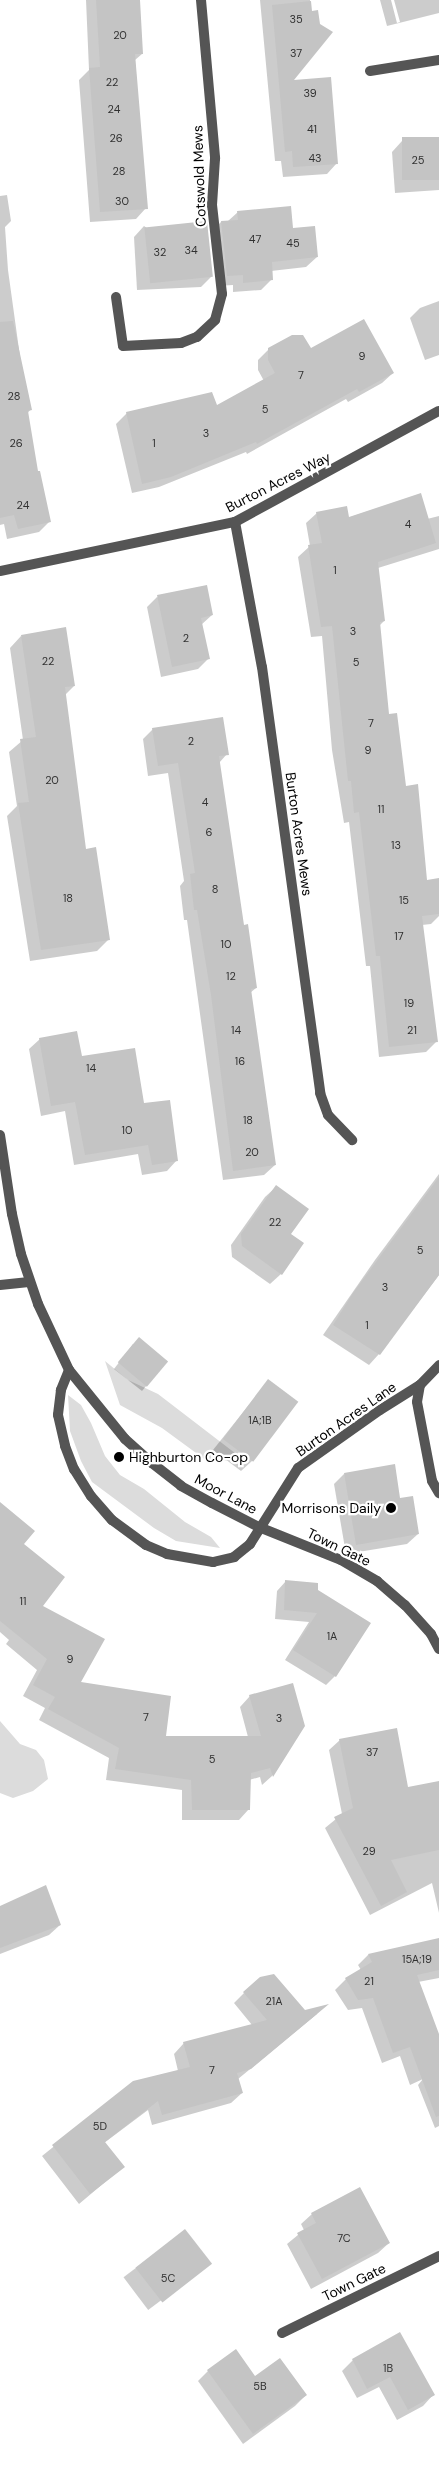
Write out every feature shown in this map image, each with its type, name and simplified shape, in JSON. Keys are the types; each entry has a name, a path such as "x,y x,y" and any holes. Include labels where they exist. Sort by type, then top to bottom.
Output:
{"street":[{"name":"Cotswold Mews","path":"116,297 123,346 181,343 197,337 215,320 222,294 212,205 215,158 201,0"},
{"path":"370,71 439,60"},
{"name":"Burton Acres Way","path":"0,570 235,522 439,411"},
{"name":"Burton Acres Mews","path":"235,522 262,667 320,1093 328,1115 352,1140"},
{"name":"Moor Lane","path":"0,1135 12,1214 29,1282 69,1370 125,1439 152,1463 181,1486 259,1527 250,1544 234,1557 213,1562 160,1551 146,1545 112,1520 91,1496 74,1469 65,1446 58,1415 61,1390 69,1370"},
{"path":"0,1285 29,1282"},
{"name":"Burton Acres Lane","path":"259,1527 298,1468 380,1410 420,1385 439,1365"},
{"path":"420,1385 417,1402 432,1481 439,1493"},
{"name":"Town Gate","path":"259,1527 341,1560 377,1582 405,1605 431,1634 439,1649"},
{"name":"Town Gate","path":"282,2332 439,2256"}],"shaded area":[{"path":"105,1361 128,1380 158,1394 244,1460 207,1461 162,1428 120,1405"},
{"path":"68,1395 81,1405 105,1456 120,1475 144,1489 185,1522 211,1537 220,1548 176,1541 154,1528 92,1482 81,1461 70,1431"},
{"path":"0,1721 20,1744 36,1750 44,1760 48,1779 33,1791 13,1798 0,1793"}],"building":[{"path":"96,0 140,0 143,54 135,54 148,209 100,212 89,68 100,67"},
{"path":"311,1 312,11 318,10 320,24 333,32 294,80 331,77 338,164 293,167 292,151 285,152 272,5"},
{"path":"402,137 439,137 439,180 402,180"},
{"path":"291,206 293,228 315,226 318,257 272,262 273,280 243,283 243,275 227,276 221,221 238,220 237,211"},
{"path":"207,221 213,277 150,283 144,228"},
{"path":"364,319 394,373 359,392 357,389 257,444 256,442 171,477 142,484 126,412 212,392 217,405 275,373 268,360 268,348 292,335 303,335 311,348"},
{"path":"13,321 32,410 28,411 38,471 40,471 51,522 18,529 14,515 0,518 0,322"},
{"path":"421,493 436,543 378,562 385,621 380,622 389,714 397,713 406,786 418,784 427,880 439,878 439,914 422,916 438,1042 389,1047 380,956 376,956 359,812 354,813 351,781 348,781 332,626 321,627 308,545 322,543 316,512 347,506 349,517"},
{"path":"207,585 213,615 201,618 210,659 172,667 157,595"},
{"path":"66,627 75,686 65,687 86,849 96,847 110,940 41,950 18,803 29,802 20,739 36,737 21,635"},
{"path":"223,717 229,755 219,756 244,925 248,924 257,988 251,989 276,1165 233,1171 211,995 197,910 194,910 190,874 195,873 178,763 158,766 152,728"},
{"path":"77,1031 82,1056 135,1048 144,1103 170,1100 178,1161 152,1165 148,1145 85,1155 75,1102 51,1106 39,1038"},
{"path":"439,1177 439,1275 380,1355 333,1325 353,1293"},
{"path":"276,1185 309,1209 291,1234 304,1243 282,1275 242,1246 241,1234"},
{"path":"139,1337 168,1361 147,1387 118,1362"},
{"path":"268,1379 298,1402 253,1462 223,1439"},
{"name":"Morrisons Daily","path":"395,1464 400,1498 413,1496 419,1534 356,1545 344,1473"},
{"path":"0,1502 35,1531 24,1544 65,1577 43,1606 105,1639 81,1682 171,1696 166,1736 261,1736 249,1695 293,1683 305,1726 273,1777 270,1768 251,1773 250,1810 192,1810 191,1780 115,1769 119,1748 48,1709 55,1697 33,1685 47,1659 0,1621"},
{"path":"285,1580 318,1583 318,1590 371,1623 336,1677 293,1650 317,1613 284,1610"},
{"path":"397,1728 408,1787 439,1781 439,1850 391,1860 407,1892 381,1906 334,1817 353,1808 339,1739"},
{"path":"46,1885 61,1925 0,1948 0,1906"},
{"path":"439,1938 439,1970 417,1975 439,2034 439,2116 436,2117 410,2047 393,2053 373,1998 358,2000 345,1978 372,1962 368,1954"},
{"path":"274,1974 305,2010 329,2004 251,2069 237,2073 243,2093 162,2115 158,2101 105,2142 125,2167 90,2194 52,2145 133,2081 190,2067 183,2042 267,2020 243,1992 260,1977"},
{"path":"360,2187 390,2243 322,2279 297,2233 316,2223 311,2213"},
{"path":"185,2229 212,2264 162,2302 135,2268"},
{"path":"400,2332 435,2395 408,2410 390,2377 367,2389 352,2359"},
{"path":"236,2349 255,2376 280,2358 307,2395 253,2434 207,2370"}],"place":[{"name":"Highburton Co-op","path":"119,1457"},
{"name":"Morrisons Daily","path":"391,1508"}]}
